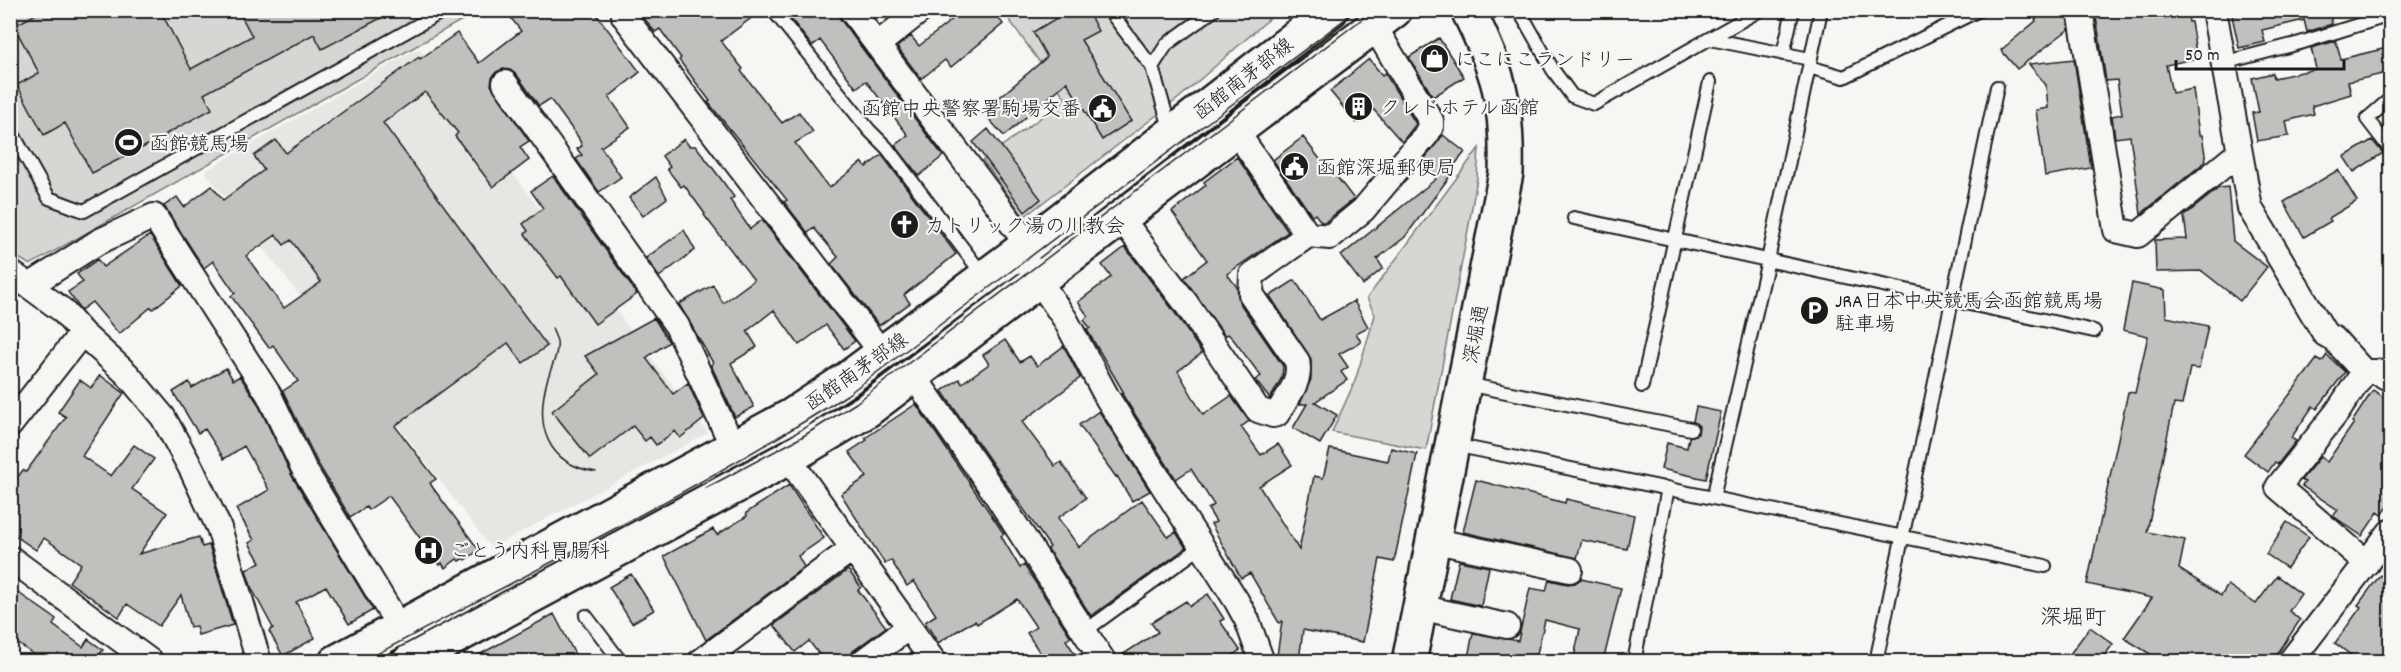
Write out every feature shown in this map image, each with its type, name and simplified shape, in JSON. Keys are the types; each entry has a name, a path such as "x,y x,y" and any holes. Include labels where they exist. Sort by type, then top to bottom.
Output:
{"main road":[{"name":"函館南茅部線","path":"336,662 791,416 882,353 1023,248 1331,10"},
{"name":"深堀通","path":"1409,662 1506,173 1507,137 1500,82 1488,50 1468,10"},
{"name":"函館南茅部線","path":"409,662 788,458 866,411 1384,18"}],"street":[{"path":"851,10 1023,248 1108,399 1247,620 1262,662"},
{"path":"877,45 921,10"},
{"path":"2080,10 2116,230 2139,235 2240,152"},
{"path":"2214,10 2250,208 2325,334 2334,339 2364,372 2377,372 2391,379"},
{"path":"624,16 882,353"},
{"path":"1121,218 1185,302 1258,410 1273,415 1277,414 1299,373 1297,361 1251,294 1252,275 1308,235 1330,237 1363,210 1431,127 1431,121 1384,18"},
{"path":"505,83 677,326 733,447"},
{"path":"1236,131 1308,235"},
{"path":"259,662 219,528 192,470 163,417 127,374 82,333 62,310 20,279 154,216 269,395 304,469 389,610"},
{"path":"10,425 82,333"},
{"path":"2364,372 2338,411 2278,487 2367,563"},
{"path":"913,375 995,493 1104,662"},
{"path":"788,458 934,662"},
{"path":"2290,662 2391,532"},
{"path":"1450,544 1570,570"},
{"path":"712,658 853,548"},
{"path":"10,558 151,662"},
{"path":"1437,611 1507,626"},
{"path":"862,662 909,627"}],"lane":[{"path":"10,129 50,198 84,211 445,10"},
{"path":"773,10 869,130 887,148 984,277"},
{"path":"1109,10 1152,67 1171,133"},
{"path":"1152,67 1167,44 1214,10"},
{"path":"1519,10 1553,70 1572,96 1594,104 1760,10"},
{"path":"1783,54 1793,10"},
{"path":"1713,498 1722,435 1768,260 1820,15 1818,10"},
{"path":"1710,39 1783,54 1844,76 1979,10"},
{"path":"2223,63 2300,43 2391,15"},
{"path":"1642,386 1710,82"},
{"path":"1876,662 1997,87"},
{"path":"2391,99 2367,119 2391,149"},
{"path":"1574,218 2094,331"},
{"path":"1465,384 1691,429"},
{"path":"1453,445 2045,566"},
{"path":"1634,662 1668,488"},
{"path":"1085,631 1201,547"},
{"path":"586,616 621,662"}],"shaded area":[{"name":"函館競馬場","path":"10,11 478,11 30,265 11,253"},
{"path":"1003,11 1278,11 1179,98 1024,217 983,160 1066,99"},
{"path":"419,48 708,433 491,548 205,171"},
{"path":"1479,148 1477,178 1468,230 1426,450 1332,432 1355,381 1375,315 1367,298"}],"building":[{"path":"43,10 160,10 191,69 252,36 238,10 396,10 322,49 314,34 204,94 212,109 166,136 92,173 65,123 44,135 17,85 39,73 14,26"},
{"path":"505,10 593,10 640,72 609,97 630,127 601,147 621,177 599,192 576,159 582,155 577,149 582,146 578,137 550,99 539,106 517,75 510,70 503,69 496,72 491,85 529,141 520,147 529,160 493,187 455,136 458,133 425,92 383,123 547,346 523,363 508,343 395,426 436,479 430,483 433,488 479,550 465,560 464,558 459,561 457,559 445,568 442,563 440,565 389,496 368,510 366,507 350,517 317,462 283,391 298,381 273,345 269,348 231,296 235,293 213,261 204,268 164,206 177,197 184,207 212,186 223,200 264,170 254,156 276,140 286,153 419,57 420,59 457,33 479,63 521,31","holes":["276,235 284,245 291,240 321,282 284,308 246,256"]},
{"path":"646,10 762,10 721,41 743,69 741,71 782,123 799,112 813,132 795,143 829,188 862,162 866,167 882,155 956,254 904,295 910,303 880,325 878,324 831,264 838,257 814,228 808,233 784,202 787,200 708,102 710,101 679,60 681,58 660,29 655,32 644,18 649,15"},
{"path":"784,10 837,10 840,19 943,156 919,176 895,145 908,135 866,81 856,88 820,40 812,46"},
{"path":"964,10 993,10 1003,24 951,67 945,60 921,79 897,47 911,36 919,46"},
{"path":"1070,10 1087,10 1098,31 1081,40 1131,121 1102,140 1067,82 1004,136 987,117 993,113 988,107 1047,57 1033,32"},
{"path":"2046,10 2066,10 2069,29 2017,69 2001,50"},
{"path":"2095,10 2187,10 2189,22 2191,22 2197,58 2166,65 2172,93 2193,89 2199,135 2202,135 2206,161 2141,214 2130,136 2115,138 2112,116 2122,114 2117,80 2106,81"},
{"path":"2254,10 2329,10 2332,24 2307,32 2304,20 2262,30 2265,42 2239,48 2232,16"},
{"path":"1439,38 1464,77 1433,97 1409,57"},
{"path":"2336,41 2341,59 2391,47 2391,72 2348,82 2351,94 2312,106 2314,114 2286,121 2289,136 2257,141 2252,113 2259,112 2252,78 2273,73 2274,78 2316,69 2311,48"},
{"name":"クレドホテル函館","path":"1369,59 1382,75 1385,73 1416,124 1402,142 1373,109 1356,123 1330,91"},
{"path":"2074,59 2091,168 2045,176 2036,110 2048,108 2046,85 2029,64"},
{"path":"988,129 1041,199 1025,212 973,142"},
{"path":"1443,135 1465,152 1447,174 1450,176 1405,237 1377,259 1383,268 1363,285 1341,256 1436,179 1422,162"},
{"path":"1303,137 1354,199 1325,222 1321,222 1315,214 1312,216 1273,160"},
{"path":"684,139 689,146 696,146 721,179 734,197 730,200 750,229 762,220 855,341 844,349 826,325 799,345 774,310 747,331 757,347 731,363 754,407 735,417 711,365 713,363 679,304 713,285 723,303 754,280 684,185 681,187 667,169 670,167 662,156"},
{"path":"2372,140 2383,153 2354,172 2344,157"},
{"path":"1237,157 1288,232 1227,274 1237,287 1239,302 1283,366 1282,377 1270,399 1255,380 1261,376 1233,339 1228,334 1225,336 1184,278 1207,260 1172,212 1206,185 1204,182"},
{"path":"2338,170 2357,201 2329,218 2331,221 2304,237 2284,202"},
{"path":"553,176 637,294 595,324 561,276 558,278 525,234 528,231 523,224 543,208 531,191"},
{"path":"656,177 667,198 643,216 629,198"},
{"path":"2228,187 2233,241 2267,267 2240,301 2202,271 2156,272 2155,240 2187,239 2184,216 2219,188"},
{"path":"684,230 695,250 659,277 646,258"},
{"path":"150,235 182,286 153,309 151,307 119,334 92,302 81,310 68,292 83,282 77,274 97,259 103,267"},
{"path":"1125,247 1173,310 1202,353 1178,371 1203,415 1231,396 1249,421 1241,427 1261,455 1278,444 1292,465 1259,486 1299,550 1314,476 1323,478 1330,449 1388,461 1391,448 1417,454 1394,562 1380,559 1363,642 1303,630 1299,660 1277,656 1282,621 1279,623 1250,573 1241,578 1211,524 1216,522 1208,509 1214,505 1191,469 1176,479 1122,394 1124,393 1087,330 1090,328 1084,320 1088,316 1078,302 1111,277 1102,265"},
{"path":"1295,280 1320,320 1354,301 1368,327 1356,333 1361,342 1339,354 1348,367 1341,372 1347,380 1315,402 1337,415 1320,444 1293,428 1307,404 1300,404 1311,379 1311,359 1270,296"},
{"path":"2132,283 2165,290 2166,317 2208,326 2199,369 2190,368 2182,405 2174,404 2147,532 2185,540 2179,569 2221,596 2228,585 2256,604 2277,576 2301,594 2289,611 2300,620 2272,662 2163,662 2124,638 2152,598 2087,584 2128,392 2135,393 2148,336 2123,330"},
{"path":"654,318 669,342 646,358 673,394 688,383 704,419 680,438 675,431 656,445 650,437 645,441 633,426 590,459 552,411 599,374 585,356"},
{"path":"1005,340 1020,362 1030,356 1037,366 1064,346 1080,378 1022,422 1055,466 1061,462 1086,498 1058,518 1079,547 1142,500 1168,537 1176,532 1186,548 1091,616 1048,549 1050,547 942,391 959,379 962,383 989,364 983,355"},
{"path":"2327,355 2345,372 2317,409 2313,406 2291,438 2296,441 2278,464 2275,462 2268,472 2244,454 2317,359 2322,362"},
{"path":"226,368 233,380 240,376 257,402 292,476 373,610 349,624 326,586 296,602 315,638 283,656 269,631 273,628 252,589 246,570 260,562 249,543 254,540 236,509 269,490 244,446 224,459 205,429 198,433 173,392 189,382 192,388"},
{"path":"100,375 124,393 82,456 111,476 134,445 154,459 132,489 167,513 139,554 199,537 202,547 209,545 233,625 198,635 196,626 190,627 181,595 159,626 127,604 119,617 69,582 81,564 44,538 36,550 10,532 10,487 23,470 26,472 66,417 58,412 80,380 91,388"},
{"path":"2373,390 2391,402 2391,503 2382,515 2378,512 2362,536 2333,516 2338,510 2302,486 2305,482 2301,480 2320,457 2327,462"},
{"path":"916,404 1004,534 1001,536 1020,568 1024,565 1071,637 1066,640 1075,654 1063,662 1046,662 1027,633 1036,627 1017,599 977,624 975,621 938,643 925,622 936,615 914,581 907,586 891,560 885,564 841,494 867,477 849,452 867,440 865,438"},
{"path":"1696,407 1721,412 1706,479 1661,469 1667,443 1687,448 1689,437 1698,434 1699,426 1693,421"},
{"path":"1099,411 1150,491 1132,501 1117,476 1079,425"},
{"path":"1476,480 1565,503 1566,499 1634,515 1627,549 1582,540 1577,558 1463,532"},
{"path":"789,485 824,538 798,556 804,567 706,640 664,556 713,529 717,535"},
{"path":"2287,522 2309,537 2287,568 2266,554"},
{"path":"1459,561 1489,567 1481,606 1450,599"},
{"path":"848,570 861,587 858,590 886,627 853,651 848,662 825,662 809,641 795,652 774,625"},
{"path":"631,574 654,610 632,623 609,587"},
{"path":"2380,575 2391,583 2391,662 2360,662 2335,643 2361,607 2358,605"},
{"path":"1581,579 1621,588 1603,662 1573,662 1580,629 1545,620 1535,662 1467,662 1473,633 1518,641 1530,588 1546,591 1549,580 1568,584"},
{"path":"10,587 56,619 53,625 83,647 88,639 103,650 98,657 103,662 45,662 10,638"},
{"path":"1208,594 1224,619 1220,621 1240,650 1224,662 1118,662 1117,658 1158,632 1151,623 1186,601 1190,606"},
{"path":"554,614 579,662 466,662"},
{"path":"2090,627 2113,644 2100,662 2064,662"}],"tram line":[{"path":"362,662 668,500 847,395 1357,10"},
{"path":"706,488 800,438 856,403 1374,10"},
{"path":"552,328 557,346 544,398 544,427 555,452 579,468 596,472"}],"place":[{"name":"にこにこランドリー","path":"1434,59"},
{"name":"クレドホテル函館","path":"1359,107"},
{"name":"函館中央警察署駒場交番","path":"1102,108"},
{"name":"函館競馬場","path":"128,143"},
{"name":"函館深堀郵便局","path":"1295,167"},
{"name":"カトリック湯の川教会","path":"904,225"},
{"name":"JRA日本中央競馬会函館競馬場 駐車場","path":"1814,311"},
{"name":"ごとう内科胃腸科","path":"429,550"}],"district":[{"name":"深堀町","path":"2073,616"}]}
